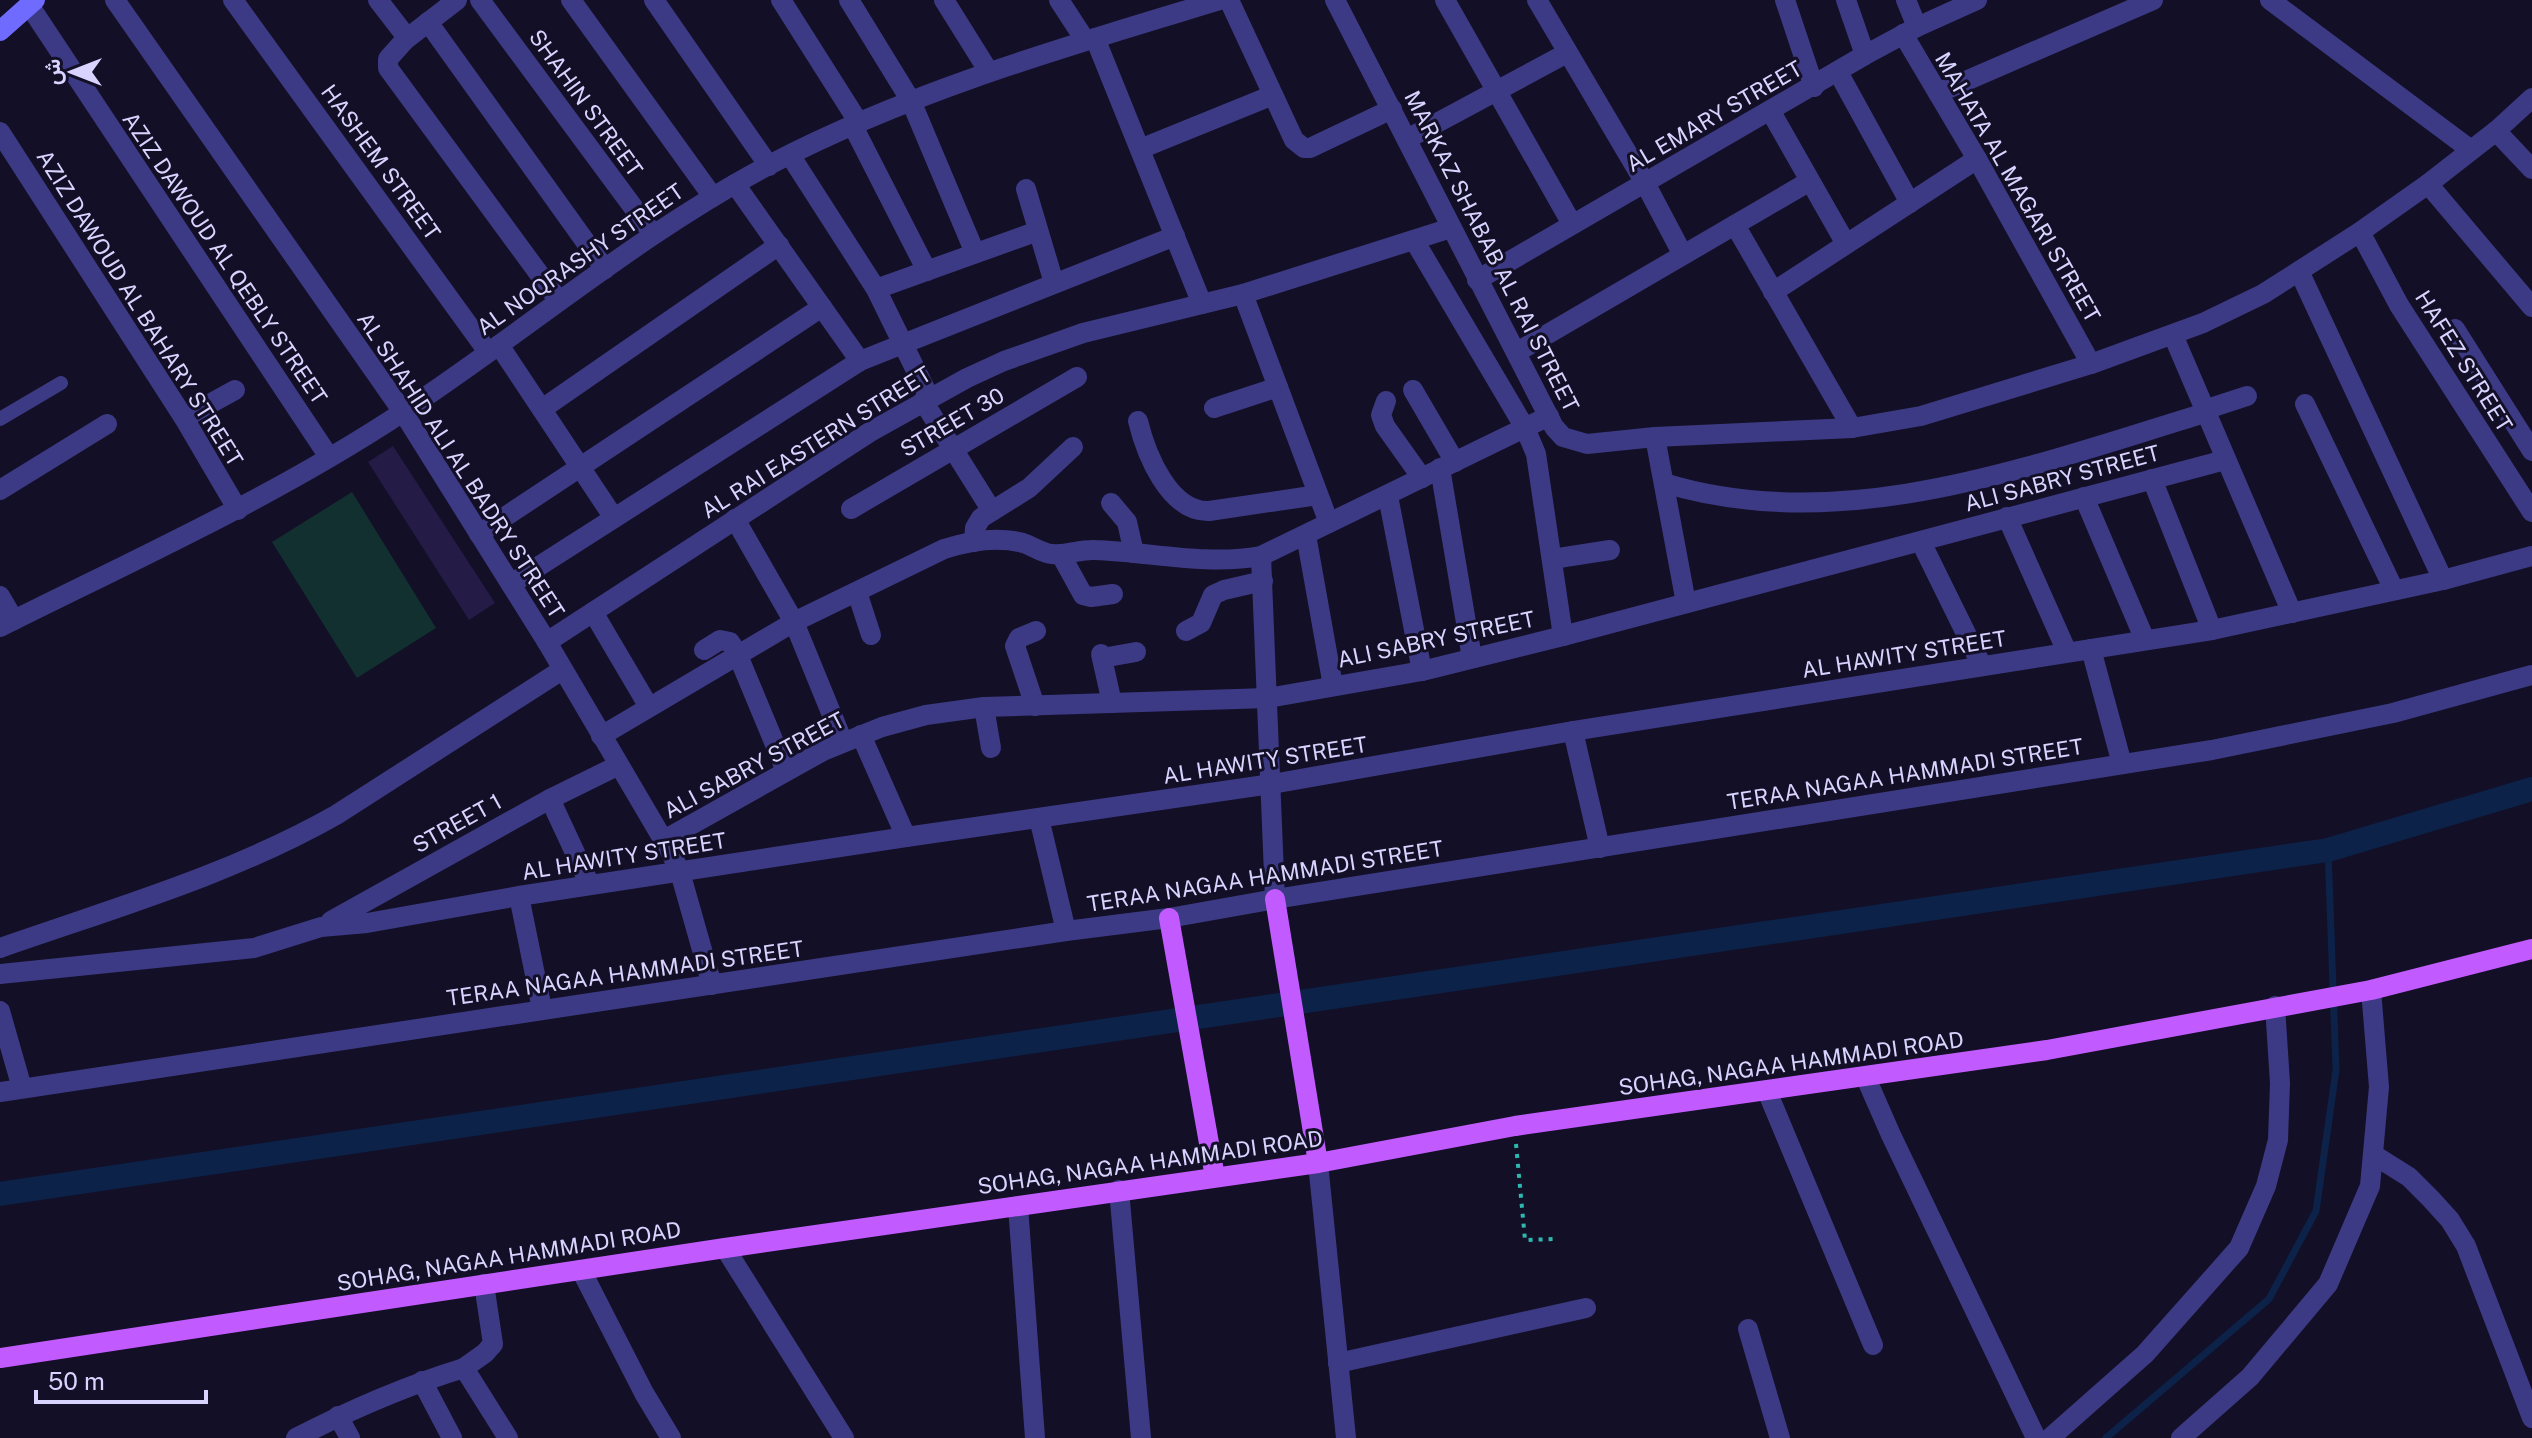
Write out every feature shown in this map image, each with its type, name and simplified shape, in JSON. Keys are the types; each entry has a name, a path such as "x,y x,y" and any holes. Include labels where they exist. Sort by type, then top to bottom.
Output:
{"main road":[{"path":"0,31 32,2"},
{"path":"1275,899 1318,1163"},
{"path":"1169,918 1215,1177"},
{"name":"SOHAG, NAGAA HAMMADI ROAD","path":"0,1358 725,1248 1318,1163 1515,1126 2047,1050 2371,990 2532,949"}],"street":[{"name":"AL SHAHID ALI AL BADRY STREET","path":"115,0 403,412 547,642 680,872 712,985"},
{"name":"HASHEM STREET","path":"233,0 542,409 614,518"},
{"path":"378,0 405,40"},
{"path":"457,0 405,40 388,59 390,72 559,301"},
{"name":"SHAHIN STREET","path":"480,0 653,234"},
{"path":"571,0 713,197"},
{"path":"654,0 769,166"},
{"path":"781,0 856,124 927,271"},
{"path":"849,0 911,101 975,253"},
{"path":"944,0 989,72"},
{"path":"1059,0 1090,39 1140,149 1202,304"},
{"name":"AL NOQRASHY STREET","path":"7,623 238,510 329,457 403,412 653,234 790,155 911,101 989,72 1186,5 1220,0"},
{"path":"1229,0 1294,140 1304,148 1392,109"},
{"name":"MARKAZ SHABAB AL RAI STREET","path":"1335,0 1549,416 1563,437 1587,444 1655,437 1852,428 1921,416 2091,364 2173,335 2233,310 2360,232 2428,184 2496,131 2532,98"},
{"path":"1445,0 1572,224"},
{"path":"1537,0 1645,183 1683,255"},
{"path":"1785,0 1814,87"},
{"path":"1846,0 1865,55"},
{"name":"MAHATA AL MAGARI STREET","path":"1906,0 1910,30 1938,93 2091,364"},
{"path":"1938,93 2153,0"},
{"path":"2270,0 2471,150"},
{"name":"AZIZ DAWOUD AL QEBLY STREET","path":"32,2 329,457"},
{"name":"AL EMARY STREET","path":"1477,280 1865,55 1969,2"},
{"path":"428,22 605,269"},
{"path":"1407,139 1567,53"},
{"path":"1838,72 1910,203"},
{"path":"1140,149 1273,95"},
{"path":"1771,112 1846,244"},
{"path":"2496,131 2532,169"},
{"name":"AZIZ DAWOUD AL BAHARY STREET","path":"0,132 184,418 238,510"},
{"path":"790,155 876,289 926,399 953,450 992,511"},
{"path":"1773,292 1977,159"},
{"path":"1517,352 1810,181"},
{"path":"735,184 860,361"},
{"path":"2428,184 2532,307"},
{"path":"1026,189 1054,283"},
{"path":"1735,225 1852,428"},
{"name":"AL RAI EASTERN STREET","path":"547,642 870,432 926,399 1004,361 1123,322 1243,294 1451,228"},
{"path":"876,289 1038,231"},
{"name":"HAFEZ STREET","path":"2360,232 2399,305 2532,512"},
{"path":"511,584 860,361 1175,236"},
{"path":"1414,240 1525,428 1536,454 1563,636"},
{"path":"542,409 779,245"},
{"path":"2299,271 2443,580"},
{"path":"1243,294 1329,523"},
{"path":"479,534 822,307"},
{"path":"2455,329 2532,451"},
{"path":"2173,335 2292,613"},
{"name":"STREET 30","path":"851,509 1077,377"},
{"path":"1214,408 1278,387"},
{"path":"184,418 235,390"},
{"path":"1413,390 1439,469 1472,658"},
{"path":"1664,483 1712,495 1768,502 1871,497 1953,484 2023,468 2247,396"},
{"path":"1386,401 1381,415 1385,426 1439,469"},
{"path":"2305,404 2394,590"},
{"path":"601,736 737,653 944,549 974,542 1004,540 1061,555 1092,550 1226,560 1261,556 1549,416"},
{"path":"1138,421 1156,468 1183,504 1193,509 1209,511 1318,495"},
{"path":"0,490 107,424"},
{"path":"1655,437 1686,603"},
{"path":"974,542 978,522 1029,488 1073,447"},
{"name":"ALI SABRY STREET","path":"664,840 786,771 852,738 926,715 984,707 1268,698 1422,671 2225,460"},
{"path":"2152,479 2212,630"},
{"path":"1388,496 1422,671"},
{"path":"2084,497 2145,640"},
{"path":"1111,503 1127,522 1134,553"},
{"path":"2007,517 2067,652"},
{"path":"735,519 794,622 906,837"},
{"path":"1306,535 1333,686"},
{"path":"1921,542 1982,666"},
{"path":"1552,559 1610,550"},
{"path":"1061,555 1083,595 1113,594"},
{"path":"1261,556 1275,899"},
{"name":"AL HAWITY STREET","path":"0,974 254,948 321,927 367,923 590,885 1272,784 1573,731 2212,630 2443,580 2532,556"},
{"path":"1186,631 1201,623 1210,600 1219,592 1263,581"},
{"path":"857,592 871,635"},
{"path":"0,596 7,623"},
{"path":"593,612 649,707"},
{"path":"1035,706 1015,646 1019,638 1036,631"},
{"path":"704,650 720,640 730,642 786,771"},
{"path":"2091,649 2122,764"},
{"path":"1112,703 1102,656 1136,652"},
{"path":"0,948 218,873 298,837 562,670"},
{"name":"TERAA NAGAA HAMMADI STREET","path":"0,1092 1169,918 2122,764 2303,733 2393,713 2532,675"},
{"path":"984,707 991,748"},
{"path":"1573,731 1600,848"},
{"name":"STREET 1","path":"321,927 550,799 619,765"},
{"path":"550,799 590,885"},
{"path":"1039,818 1066,931"},
{"path":"519,896 542,1009"},
{"path":"2181,1438 2250,1377 2328,1284 2370,1186 2379,1087 2371,990"},
{"path":"2050,1438 2145,1354 2239,1248 2266,1186 2278,1140 2280,1083 2275,1006"},
{"path":"0,1011 22,1088"},
{"path":"1866,1078 2036,1438"},
{"path":"1767,1091 1873,1345"},
{"path":"2374,1155 2409,1177 2450,1220 2466,1246 2532,1418"},
{"path":"1318,1163 1346,1438"},
{"path":"1119,1190 1141,1438"},
{"path":"1018,1206 1035,1438"},
{"path":"725,1248 844,1438"},
{"path":"581,1270 644,1393 671,1438"},
{"path":"296,1438 338,1416 422,1381 464,1368 485,1353 493,1344 484,1284"},
{"path":"1338,1363 1586,1308"},
{"path":"1748,1329 1780,1438"},
{"path":"464,1368 508,1438"},
{"path":"422,1381 452,1438"},
{"path":"338,1416 350,1438"}],"lane":[{"path":"0,419 61,383"}],"path":[{"path":"1515,1126 1525,1240 1555,1239"}],"green space":[{"path":"352,492 436,628 357,678 272,542"}],"building":[{"path":"393,446 495,603 469,620 368,462"}],"waterway":[{"path":"0,1194 2328,850 2532,789"},
{"path":"2106,1438 2269,1299 2316,1211 2336,1070 2328,850"}]}
